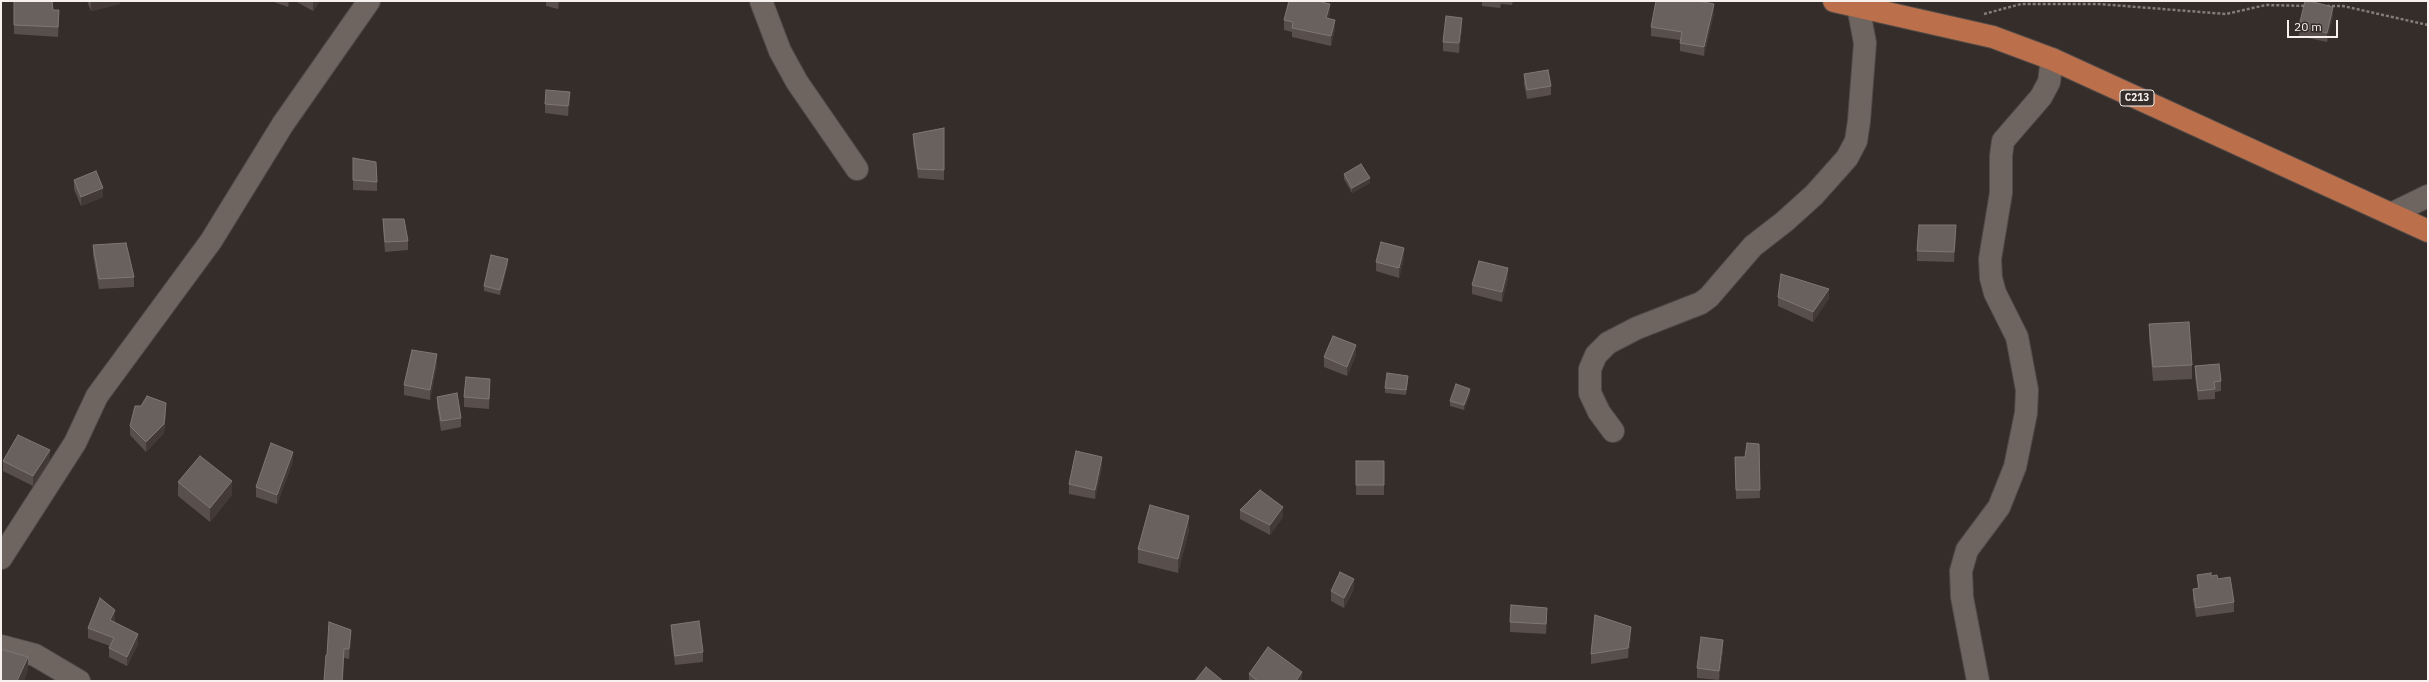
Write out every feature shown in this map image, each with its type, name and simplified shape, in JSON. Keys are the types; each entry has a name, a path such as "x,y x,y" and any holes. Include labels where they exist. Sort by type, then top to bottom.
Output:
{"main road":[{"name":"C213","path":"1834,1 1993,37 2052,59 2428,231"}],"street":[{"path":"1,558 76,443 97,396 211,241 283,124 369,1"},
{"path":"761,1 780,51 797,82 857,169"},
{"path":"1613,431 1599,412 1590,393 1590,369 1596,355 1608,343 1637,328 1700,303 1709,297 1752,246 1784,222 1814,195 1847,158 1856,141 1865,43 1858,6"},
{"path":"1978,681 1962,597 1962,571 1967,550 1999,507 2016,467 2026,413 2028,390 2017,338 1996,293 1992,278 1990,260 2002,193 2001,156 2003,141 2041,98 2049,82 2052,59"},
{"path":"2391,214 2428,196"},
{"path":"1,646 35,656 79,681"}],"path":[{"path":"1976,16 2021,4 2099,4 2226,14 2266,5 2312,6"},
{"path":"2320,6 2343,6 2428,25"}],"building":[{"path":"14,1 52,1 53,10 59,10 58,27 14,25"},
{"path":"1289,1 1317,1 1330,4 1326,18 1335,20 1331,36 1292,28 1293,22 1284,20"},
{"path":"1656,1 1698,1 1714,4 1704,47 1680,43 1682,32 1651,27"},
{"path":"2305,1 2333,7 2327,33 2299,26"},
{"path":"1446,16 1462,18 1459,43 1443,42"},
{"path":"1548,70 1551,86 1527,90 1524,74"},
{"path":"546,90 570,92 568,106 545,104"},
{"path":"944,128 944,170 918,169 913,134"},
{"path":"353,158 376,162 377,182 353,180"},
{"path":"1361,164 1370,178 1352,188 1344,174"},
{"path":"96,171 103,188 81,197 74,180"},
{"path":"383,219 404,219 408,241 385,242"},
{"path":"1919,225 1956,225 1954,252 1917,251"},
{"path":"1381,242 1404,248 1399,268 1376,262"},
{"path":"126,243 134,277 99,279 93,245"},
{"path":"491,255 508,259 500,290 484,286"},
{"path":"1479,261 1508,268 1502,292 1472,285"},
{"path":"1781,274 1829,289 1813,312 1778,297"},
{"path":"2189,322 2192,365 2153,367 2149,324"},
{"path":"1333,336 1356,345 1347,367 1324,357"},
{"path":"412,350 437,354 430,390 404,385"},
{"path":"2219,364 2221,381 2214,382 2215,389 2198,391 2195,366"},
{"path":"1387,373 1408,376 1406,390 1385,388"},
{"path":"466,377 490,379 489,399 464,397"},
{"path":"1456,384 1470,389 1464,405 1450,401"},
{"path":"457,393 461,418 441,421 437,397"},
{"path":"147,396 166,403 164,424 146,442 130,426 135,406 141,406"},
{"path":"18,435 50,450 33,476 3,461"},
{"path":"271,443 293,452 277,495 256,487"},
{"path":"1747,443 1759,444 1760,490 1736,490 1735,457 1745,457"},
{"path":"1076,451 1102,457 1095,490 1069,484"},
{"path":"200,456 232,481 210,508 178,482"},
{"path":"1356,461 1384,461 1384,485 1356,485"},
{"path":"1260,490 1283,507 1270,525 1240,510"},
{"path":"1150,505 1189,516 1178,559 1138,549"},
{"path":"1340,572 1354,579 1344,598 1331,591"},
{"path":"2211,573 2211,576 2217,575 2218,579 2230,577 2234,602 2196,608 2193,589 2199,588 2197,575"},
{"path":"100,598 115,610 110,620 138,634 127,657 109,648 114,638 88,628"},
{"path":"1511,605 1547,608 1546,624 1510,622"},
{"path":"1595,615 1631,627 1628,648 1591,654"},
{"path":"699,621 703,652 675,656 671,625"},
{"path":"329,622 351,630 349,649 344,649 342,681 324,681"},
{"path":"1701,637 1723,640 1719,671 1697,668"},
{"path":"1268,647 1302,672 1296,681 1258,681 1249,674"},
{"path":"1,649 28,657 17,681 1,681"},
{"path":"1206,667 1223,681 1195,681"}]}
